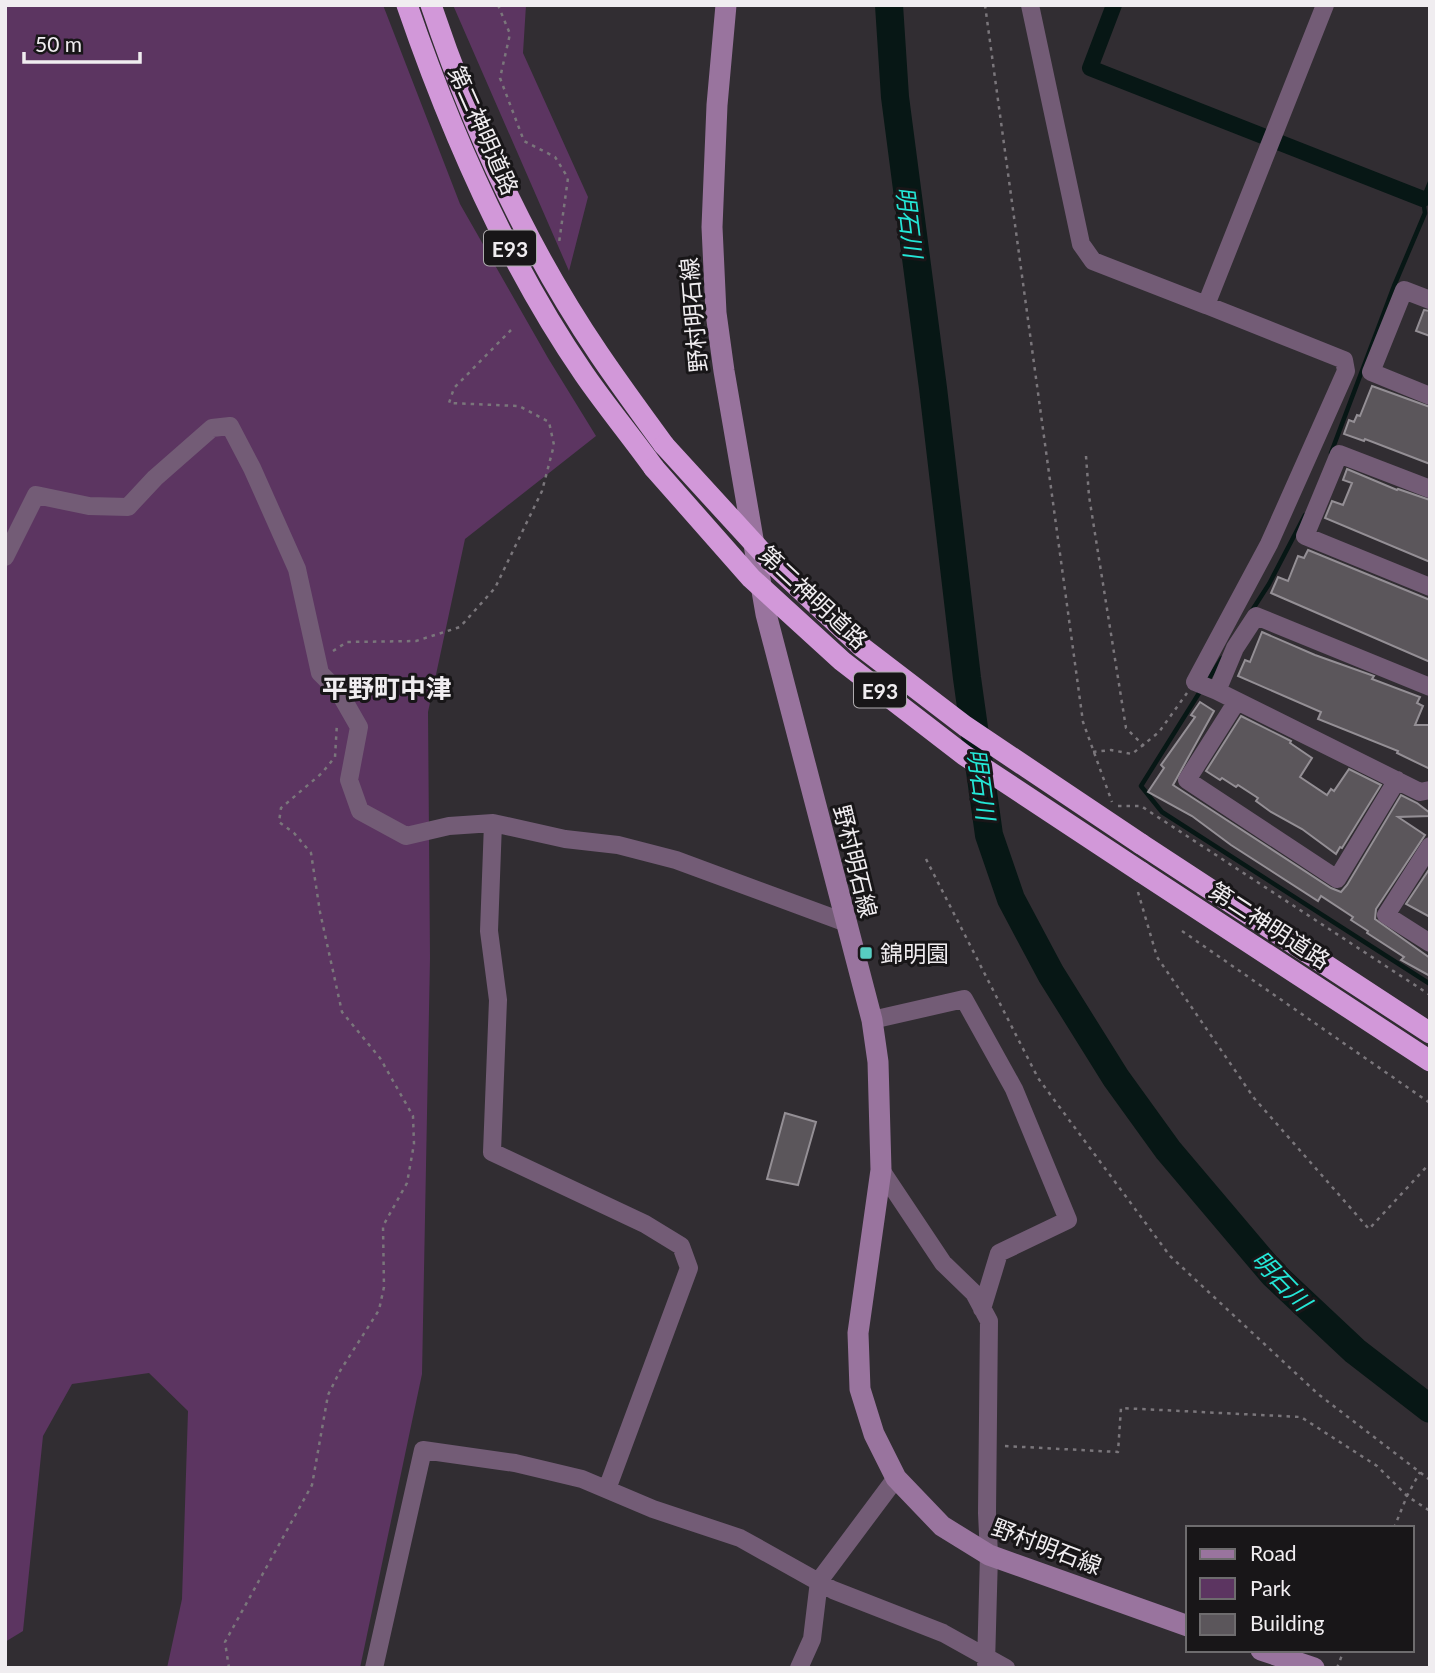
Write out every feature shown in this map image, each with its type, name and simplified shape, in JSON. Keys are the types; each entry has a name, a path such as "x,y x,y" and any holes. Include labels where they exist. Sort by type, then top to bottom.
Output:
{"highway":[{"name":"第二神明道路","path":"407,5 426,61 478,185 521,270 583,373 654,468 751,578 842,661 964,755 1138,877 1430,1061"},
{"name":"第二神明道路","path":"431,5 448,55 500,178 540,256 598,353 664,445 771,562 863,648 965,726 1430,1034"}],"main road":[{"name":"野村明石線","path":"726,5 717,105 712,227 716,313 724,371 766,614 844,922 872,1020 878,1062 881,1170 858,1333 860,1389 874,1434 896,1478 942,1526 989,1555 1186,1625"},
{"path":"1267,1652 1314,1668"}],"street":[{"path":"1030,5 1081,244 1093,261 1344,360 1346,370 1269,544 1195,682 1420,792 1430,790"},
{"path":"1206,305 1325,5"},
{"path":"1430,300 1404,290 1371,372 1430,396"},
{"path":"5,557 36,495 89,506 128,507 155,478 212,428 230,426 298,569 320,673 339,692 359,727 349,780 360,811 406,836 449,827 493,823 565,839 618,845 676,860 844,922"},
{"path":"1430,489 1339,454 1305,536 1430,587"},
{"path":"1217,691 1235,648 1256,615 1430,687"},
{"path":"1237,701 1187,780 1337,879 1397,780"},
{"path":"493,823 489,931 498,1000 492,1152 645,1224 681,1246 689,1268 607,1489"},
{"path":"1430,847 1386,915 1430,943"},
{"path":"872,1020 964,999 1014,1089 1068,1220 999,1253 982,1309"},
{"path":"881,1170 943,1264 974,1293 989,1321 986,1662"},
{"path":"374,1668 424,1450 515,1463 582,1479 653,1508 740,1538 833,1590 943,1633 986,1662 1006,1668"},
{"path":"799,1668 812,1639 819,1581 896,1478"}],"path":[{"path":"498,5 510,34 500,78 524,141 555,157 568,178 559,243"},
{"path":"985,5 1083,722 1113,805 1142,806 1430,995"},
{"path":"333,651 347,642 416,641 460,627 495,588 542,491 554,445 549,422 519,406 449,403 454,388 510,330"},
{"path":"1086,456 1089,496 1126,728 1144,746"},
{"path":"1093,752 1111,750 1132,754 1144,746 1159,732 1195,682"},
{"path":"229,1668 225,1642 312,1485 328,1395 379,1310 384,1287 383,1226 407,1183 414,1144 413,1116 380,1058 342,1012 320,912 311,853 279,822 281,808 322,774 335,757 339,692"},
{"path":"926,859 1038,1078 1170,1256 1318,1394 1430,1480"},
{"path":"1138,877 1157,957 1254,1098 1369,1230 1430,1163"},
{"path":"1182,931 1430,1103"},
{"path":"987,1445 1118,1452 1121,1408 1301,1417 1377,1466 1407,1496 1430,1511"},
{"path":"1395,1526 1420,1472"}],"green space":[{"path":"5,5 383,5 460,204 596,436 465,539 428,712 430,958 422,1374 360,1668 167,1668 182,1599 188,1411 149,1373 72,1384 43,1436 23,1631 5,1642"},
{"path":"453,5 526,5 523,53 588,197 569,271"}],"building":[{"path":"1424,310 1430,311 1430,336 1416,331"},
{"path":"1372,386 1430,407 1430,464 1365,439 1364,441 1344,434 1349,420 1354,422 1357,415 1360,416"},
{"path":"1347,469 1397,490 1430,500 1430,562 1325,518 1332,501 1343,505 1352,483 1343,480"},
{"path":"1308,550 1430,600 1430,662 1271,593 1278,577 1288,581 1298,556 1304,558"},
{"path":"1262,632 1420,697 1417,703 1423,706 1415,725 1430,725 1430,769 1397,753 1398,751 1318,719 1321,712 1238,676 1245,660 1250,662"},
{"path":"1200,702 1214,711 1173,785 1331,888 1341,892 1347,885 1401,795 1430,813 1430,816 1398,817 1425,835 1376,909 1375,919 1430,958 1430,976 1401,960 1404,957 1367,933 1368,931 1351,920 1353,917 1321,896 1318,901 1231,845 1192,816 1148,792 1164,768 1161,765 1195,717 1191,715"},
{"path":"1241,716 1291,741 1290,743 1312,758 1300,777 1327,795 1331,789 1334,791 1349,769 1381,785 1336,854 1302,829 1271,812 1256,801 1258,798 1238,785 1236,787 1222,778 1220,780 1206,771"},
{"path":"1430,868 1430,917 1406,904"},
{"path":"785,1113 816,1122 798,1185 767,1179"}],"waterway":[{"name":"明石川","path":"889,5 895,97 967,678 989,835 1011,899 1051,974 1116,1078 1168,1150 1273,1274 1355,1351 1430,1409"},
{"path":"1114,5 1090,68 1423,199"},
{"path":"1331,453 1394,286 1425,213 1423,199 1430,182"},
{"path":"1251,612 1269,584 1305,515"},
{"path":"1206,683 1222,658"},
{"path":"1201,690 1141,786 1162,812 1430,984"}],"place":[{"name":"錦明園","path":"866,953"}],"district":[{"name":"平野町中津","path":"387,688"}]}
